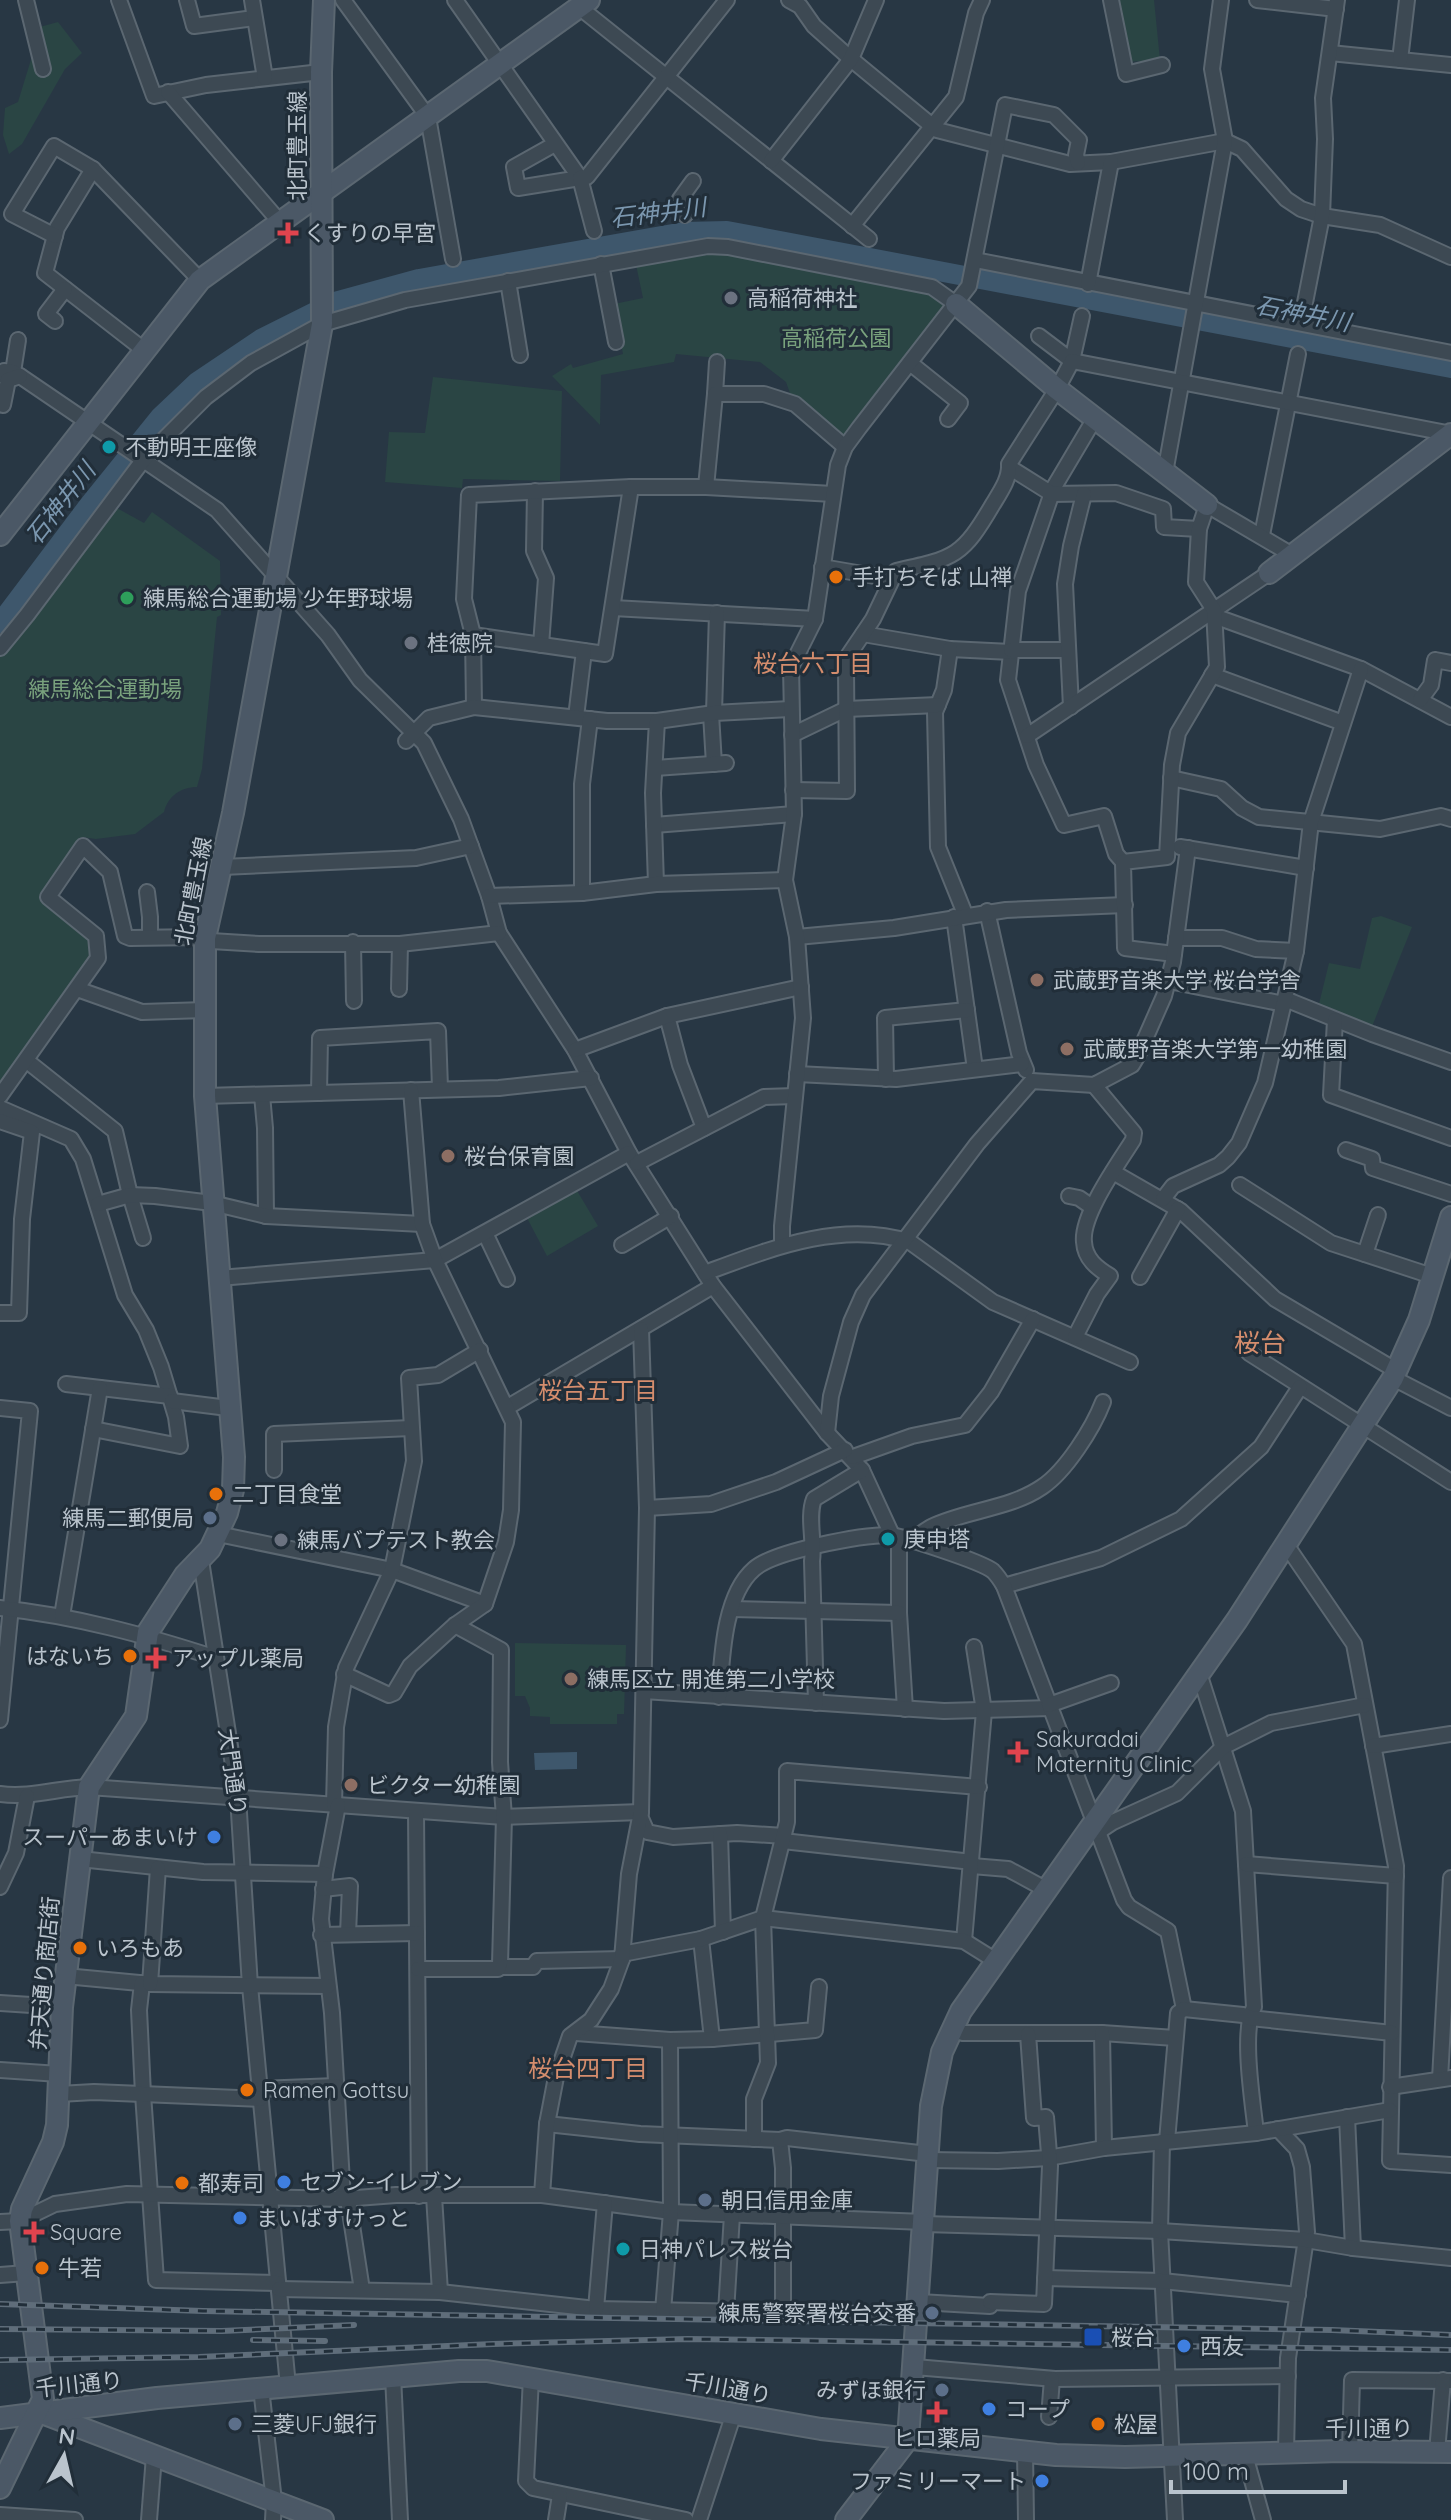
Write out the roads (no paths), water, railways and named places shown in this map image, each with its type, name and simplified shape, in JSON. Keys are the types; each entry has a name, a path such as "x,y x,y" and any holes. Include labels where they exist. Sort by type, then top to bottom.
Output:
{"main road":[{"name":"北町豊玉線","path":"198,1561 210,1549 227,1513 233,1490 234,1457 205,1096 205,938 222,867 322,324 321,72 324,0"},
{"path":"0,535 200,280 500,65 580,2"},
{"path":"956,304 1057,389 1207,505"},
{"path":"1269,573 1451,434"},
{"path":"846,2520 908,2439 931,2106 937,2070 952,2030 961,2011 996,1961 1096,1828 1287,1546 1395,1374 1408,1348 1451,1217"},
{"name":"弁天通り商店街","path":"38,2412 43,2399 26,2273 10,2221 22,2209 53,2142 65,1976 89,1787 136,1716 147,1636 171,1594 198,1561"},
{"name":"千川通り","path":"0,2418 261,2388 473,2371 531,2377 821,2429 1089,2457 1444,2452"},
{"path":"0,2488 38,2412 154,2456 274,2510 323,2520"}],"street":[{"path":"26,0 43,69"},
{"path":"119,0 154,96 321,72"},
{"path":"187,0 194,26 254,18"},
{"path":"252,0 265,78"},
{"path":"343,0 428,117 453,259"},
{"path":"455,0 580,178 594,231"},
{"path":"555,144 514,167 518,188 587,177 727,0"},
{"path":"789,0 800,6 814,26 851,59 931,126 1070,164 1111,162 1225,141 1242,149 1286,199 1301,209 1322,216 1380,225 1451,257"},
{"path":"771,161 851,59 876,0"},
{"path":"852,226 956,97 976,13 982,0"},
{"path":"1111,0 1126,74 1162,65"},
{"path":"1165,473 1225,141 1212,69 1221,0"},
{"path":"1257,0 1337,4 1323,98 1322,216 1301,323"},
{"path":"1400,60 1407,0"},
{"path":"580,2 665,77 869,239"},
{"path":"1330,53 1451,65"},
{"path":"168,92 279,221"},
{"path":"782,1245 803,1018 797,937 785,880 794,814 791,667 815,619 838,465 845,447 969,286 1005,105 1054,115 1079,140 1078,163"},
{"path":"55,236 12,214 54,146 93,169 200,280"},
{"path":"1088,284 1111,162"},
{"path":"93,169 57,228 45,273 144,350"},
{"path":"685,215 680,199 693,181"},
{"path":"0,648 141,458 217,389 251,363 322,324 405,300 691,248 728,247 932,287 956,304"},
{"path":"601,264 616,342"},
{"path":"974,264 1451,353"},
{"path":"508,281 520,355"},
{"path":"55,321 46,314 65,289"},
{"path":"793,790 847,791 848,656 873,619 896,571 938,562 972,540 1002,488 1009,467 1072,361 1082,316"},
{"path":"1039,336 1072,361 1451,434"},
{"path":"3,405 18,340"},
{"path":"1262,535 1298,354"},
{"path":"706,487 717,362"},
{"path":"910,363 960,403 948,419"},
{"path":"11,374 217,510 328,635 360,680 410,736 424,743 471,846 499,933 575,1050 633,1158 713,1286 827,1433 862,1470 900,1538 899,1613 905,1709"},
{"path":"715,394 764,394 795,404 845,447"},
{"path":"1095,418 1052,494 1018,591 1008,680 1036,765 1064,825 1104,816 1116,854 1123,862 1125,948 1174,954"},
{"path":"1009,467 1052,494 1116,493 1163,509 1164,527 1199,529"},
{"path":"474,707 473,635 464,599 469,495 631,487 706,487 833,494"},
{"path":"473,635 605,654 631,487"},
{"path":"535,491 534,551 546,578 541,645"},
{"path":"1071,707 1065,584 1084,494"},
{"path":"1123,862 1167,857 1171,778 1178,733 1217,667 1214,613 1196,582 1199,529 1207,505 1294,556"},
{"path":"822,567 892,579"},
{"path":"1027,736 1214,613 1269,573"},
{"path":"613,608 815,619"},
{"path":"655,768 720,764 712,713 717,613"},
{"path":"1214,613 1361,669 1451,717"},
{"path":"863,634 950,649 1068,650"},
{"path":"950,649 944,690 935,712 938,847 959,915 975,1069"},
{"path":"582,893 584,651"},
{"path":"1420,700 1431,685 1435,660 1451,663"},
{"path":"1163,1199 1173,1186 1219,1165 1239,1143 1265,1083 1296,951 1311,822 1361,669"},
{"path":"1212,675 1343,723"},
{"path":"792,735 846,709 938,705"},
{"path":"410,736 429,718 474,707 583,718 657,721 712,713 790,709"},
{"path":"656,884 657,721"},
{"path":"1171,778 1221,789 1242,808 1259,817 1380,829 1441,816 1451,819"},
{"path":"654,825 794,814"},
{"path":"1168,845 1306,868"},
{"path":"0,1096 98,958 96,936 48,897 83,846 110,872 125,936 205,938 259,944 400,944 499,933"},
{"path":"222,867 416,858 471,846"},
{"path":"1032,1081 1094,1085 1132,1065 1169,981 1188,848"},
{"path":"489,896 582,893 656,884 785,880"},
{"path":"147,892 150,937"},
{"path":"797,937 894,928 987,911 1125,905"},
{"path":"987,911 1022,1064 1032,1081"},
{"path":"1176,938 1222,938 1256,949 1296,951"},
{"path":"353,942 354,1001"},
{"path":"399,989 400,944"},
{"path":"1169,981 1284,1001 1451,1062"},
{"path":"575,1050 667,1016 801,987"},
{"path":"77,989 142,1012 205,1010"},
{"path":"886,1079 885,1018 967,1010"},
{"path":"667,1016 680,1065 704,1128"},
{"path":"1335,1020 1331,1095 1451,1138"},
{"path":"319,1093 320,1038 438,1031 440,1088"},
{"path":"27,1061 115,1131 143,1238"},
{"path":"797,1074 886,1079 928,1077 1022,1064"},
{"path":"205,1096 499,1088 591,1078"},
{"path":"827,1433 831,1396 857,1306 977,1144 1032,1081"},
{"path":"1075,1337 1110,1276 1092,1263 1083,1242 1092,1207 1133,1140 1134,1133 1094,1085"},
{"path":"344,1674 389,1695 394,1693 410,1666 455,1625 485,1604 506,1542 511,1510 513,1422 435,1260 422,1224 411,1090"},
{"path":"262,1095 266,1216"},
{"path":"219,1278 435,1260 633,1158 704,1128 764,1097 795,1096"},
{"path":"0,1108 71,1139 91,1176 125,1295 146,1330 171,1399 180,1446 93,1429"},
{"path":"0,1121 32,1132 22,1219 19,1313 0,1313"},
{"path":"1346,1150 1372,1159 1373,1168 1451,1194"},
{"path":"1113,1172 1178,1209 1275,1299 1451,1408"},
{"path":"1240,1185 1331,1243 1432,1276"},
{"path":"98,1204 130,1195 212,1203 266,1216 422,1224"},
{"path":"1069,1196 1079,1198 1092,1207"},
{"path":"1140,1277 1178,1209"},
{"path":"1365,1254 1378,1215"},
{"path":"622,1245 671,1216"},
{"path":"485,1233 507,1279"},
{"path":"705,1273 782,1245 856,1233 905,1241 993,1302 1130,1362"},
{"path":"508,1407 713,1286"},
{"path":"647,1508 711,1504 849,1454 965,1425 991,1392 1033,1319"},
{"path":"542,2195 547,2124 556,2077 570,2036 591,2020 611,1989 622,1956 629,1874 640,1814 647,1508 641,1329"},
{"path":"362,2290 346,2199 321,1935 324,1881 336,1805 336,1727 344,1674 392,1570 414,1461 409,1378 438,1375 480,1350"},
{"path":"1249,1353 1451,1482"},
{"path":"66,1384 228,1408"},
{"path":"1004,1586 1101,1558 1181,1519 1261,1447 1300,1387"},
{"path":"62,1616 100,1388"},
{"path":"719,1697 726,1623 746,1579 754,1569 775,1557 815,1546 900,1538 1021,1497 1043,1486 1078,1448 1095,1424 1103,1402"},
{"path":"0,1408 30,1411 6,1608 0,1720"},
{"path":"274,1470 274,1434 411,1428"},
{"path":"816,1703 812,1561 815,1546 811,1507 814,1499 862,1470"},
{"path":"218,1534 392,1570 485,1604"},
{"path":"900,1538 986,1567 1004,1586 1124,1900 1129,1907 1168,1931 1184,2009"},
{"path":"1287,1546 1354,1644 1396,1866 1390,2161 1451,2165"},
{"name":"大門通り","path":"198,1561 202,1567 238,1797 250,1986 288,2386"},
{"path":"6,1608 62,1616 147,1636 216,1658"},
{"path":"732,1609 899,1613"},
{"path":"455,1625 501,1650 500,1762 504,1817 499,1967"},
{"path":"964,1941 984,1711 974,1647"},
{"path":"1199,1673 1243,1811 1254,2007 1250,2018 1249,2069 1256,2133"},
{"path":"644,1691 905,1709 984,1711 1049,1706 1111,1683"},
{"path":"1096,1828 1177,1793 1223,1747 1271,1723 1365,1705"},
{"path":"1373,1746 1451,1734"},
{"path":"754,2139 754,2099 768,2063 763,1918 784,1838 787,1771 979,1787"},
{"path":"0,1794 27,1796 64,1788 89,1787 504,1817 640,1814"},
{"path":"0,1887 16,1853 27,1796"},
{"path":"416,1812 426,2196 440,2292"},
{"path":"640,1814 647,1832 652,1834 784,1838 1008,1869 1047,1890"},
{"path":"720,1834 723,1932"},
{"path":"80,1859 350,1886 348,1934"},
{"path":"1246,1864 1396,1876"},
{"path":"158,1868 146,1983 139,2010 156,2280 440,2292 596,2309 663,2311 783,2313 1044,2304 1048,2227 1046,2117 1034,2118 1028,2034"},
{"path":"1390,2087 1446,2078 1451,1878"},
{"path":"418,1969 533,1967 537,1961 622,1956 701,1939 763,1918 964,1941 996,1961"},
{"path":"321,1935 417,1933"},
{"path":"701,1939 712,2039"},
{"path":"65,1976 146,1983 328,1986"},
{"path":"576,2033 670,2040 766,2036 815,2030 819,1987"},
{"path":"0,2003 62,2007"},
{"path":"1175,2520 1160,2231 1178,2013 1184,2009 1392,2033"},
{"path":"952,2030 963,2033 1102,2033 1175,2038"},
{"path":"1102,2033 1104,2148"},
{"path":"663,2311 671,2212 670,2040"},
{"path":"0,2070 94,2092 260,2094 336,2086"},
{"path":"547,2124 672,2136 813,2141 928,2157 998,2161 1048,2158 1104,2148 1256,2133 1390,2110"},
{"path":"1347,2117 1353,2248"},
{"path":"1278,2129 1297,2149 1302,2167 1306,2240 1288,2376 1286,2453"},
{"path":"780,2140 784,2215 783,2313"},
{"path":"10,2221 55,2204 100,2196 346,2199 542,2195 671,2212 1160,2231 1306,2240 1451,2258"},
{"path":"596,2309 605,2203"},
{"path":"726,2312 732,2215"},
{"path":"0,2275 26,2273"},
{"path":"1045,2278 1162,2281 1298,2295"},
{"path":"915,2367 1052,2379 1288,2376"},
{"path":"393,2376 400,2520"},
{"path":"531,2377 526,2481 533,2488 686,2520"},
{"path":"1049,2417 1052,2379"},
{"path":"1350,2451 1352,2380 1447,2380 1444,2452"},
{"path":"261,2388 274,2510"},
{"path":"699,2520 734,2413"},
{"path":"1025,2451 1026,2520"},
{"path":"1245,2455 1263,2520"},
{"path":"149,2520 154,2456"},
{"path":"556,2520 560,2495"},
{"path":"0,2515 75,2520"}],"water":[{"path":"577,1752 577,1769 535,1770 534,1753"}],"waterway":[{"name":"石神井川","path":"0,623 160,417 197,382 261,339 335,302 419,279 684,232 727,231 1451,368"}],"railway":[{"path":"0,2304 203,2311 1332,2330 1451,2335"},
{"path":"0,2329 222,2331 354,2325"},
{"path":"0,2360 199,2357 688,2339 1451,2350"},
{"path":"253,2340 325,2341"}],"place":[{"name":"くすりの早宮","path":"288,233"},
{"name":"高稲荷神社","path":"731,298"},
{"name":"不動明王座像","path":"109,447"},
{"name":"手打ちそば 山禅","path":"836,577"},
{"name":"練馬総合運動場 少年野球場","path":"127,598"},
{"name":"桂徳院","path":"411,643"},
{"name":"武蔵野音楽大学 桜台学舎","path":"1037,980"},
{"name":"武蔵野音楽大学第一幼稚園","path":"1067,1049"},
{"name":"桜台保育園","path":"448,1156"},
{"name":"二丁目食堂","path":"216,1494"},
{"name":"練馬二郵便局","path":"210,1518"},
{"name":"庚申塔","path":"888,1539"},
{"name":"練馬バプテスト教会","path":"281,1540"},
{"name":"はないち","path":"130,1656"},
{"name":"アップル薬局","path":"156,1658"},
{"name":"練馬区立 開進第二小学校","path":"571,1679"},
{"name":"Sakuradai Maternity Clinic","path":"1018,1752"},
{"name":"ビクター幼稚園","path":"351,1785"},
{"name":"スーパーあまいけ","path":"214,1837"},
{"name":"いろもあ","path":"80,1948"},
{"name":"Ramen Gottsu","path":"247,2090"},
{"name":"セブン-イレブン","path":"284,2182"},
{"name":"都寿司","path":"182,2183"},
{"name":"朝日信用金庫","path":"705,2200"},
{"name":"まいばすけっと","path":"240,2218"},
{"name":"Square","path":"34,2232"},
{"name":"日神パレス桜台","path":"623,2249"},
{"name":"牛若","path":"42,2268"},
{"name":"練馬警察署桜台交番","path":"932,2313"},
{"name":"桜台","path":"1093,2337"},
{"name":"西友","path":"1184,2346"},
{"name":"みずほ銀行","path":"942,2390"},
{"name":"コープ","path":"989,2409"},
{"name":"ヒロ薬局","path":"937,2412"},
{"name":"三菱UFJ銀行","path":"235,2424"},
{"name":"松屋","path":"1098,2424"},
{"name":"ファミリーマート","path":"1042,2481"}],"district":[{"name":"桜台六丁目","path":"813,663"},
{"name":"桜台","path":"1260,1342"},
{"name":"桜台五丁目","path":"598,1390"},
{"name":"桜台四丁目","path":"588,2068"}],"park label":[{"name":"高稲荷公園","path":"836,338"},
{"name":"練馬総合運動場","path":"105,689"}]}
